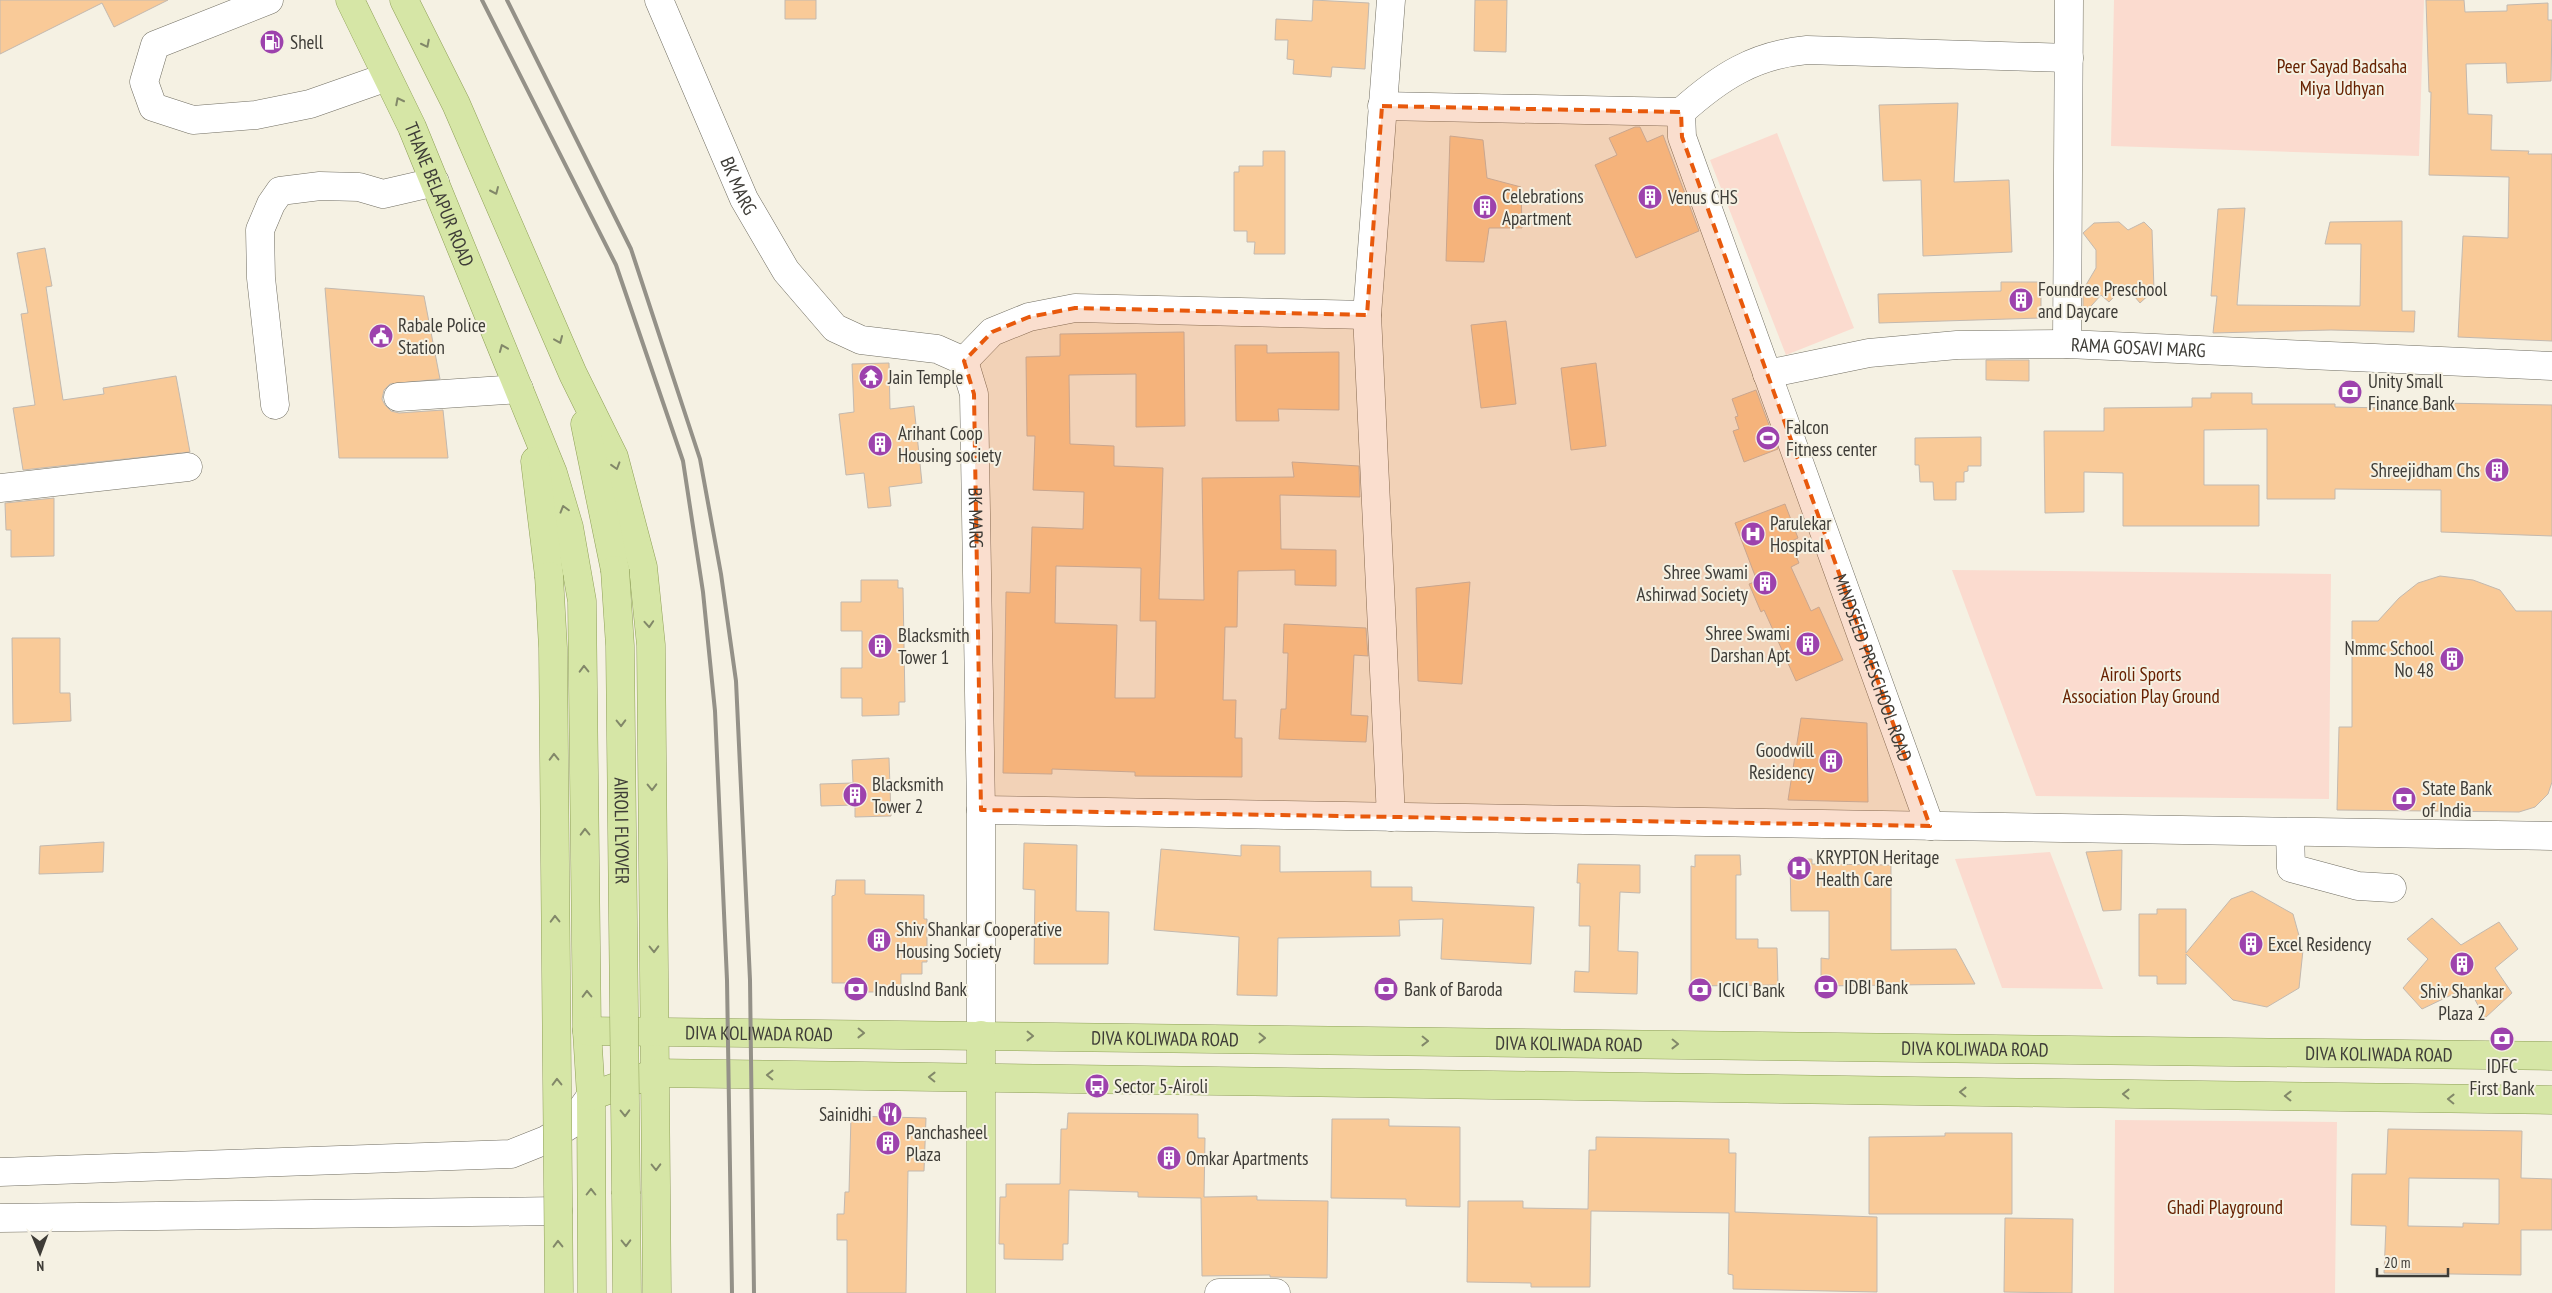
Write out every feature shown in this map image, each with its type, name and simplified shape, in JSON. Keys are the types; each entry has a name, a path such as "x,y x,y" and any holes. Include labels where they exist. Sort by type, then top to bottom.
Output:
{"main road":[{"name":"THANE BELAPUR ROAD","path":"350,0 412,127 520,391"},
{"path":"404,0 456,104 573,374 614,457 631,516 648,596 651,645 657,1293"},
{"name":"AIROLI FLYOVER","path":"573,374 594,463 615,570 620,646 627,1293"},
{"path":"520,391 538,478 549,576 553,648 559,1293"},
{"path":"520,391 559,491 569,527 582,601 587,1031 591,1096 592,1293"},
{"name":"DIVA KOLIWADA ROAD","path":"587,1031 655,1030 2552,1056"},
{"path":"981,1035 981,1293"},
{"path":"591,1096 655,1073 2552,1100"}],"street":[{"path":"269,0 155,45 144,82 153,108 193,120 256,115 310,104 386,77"},
{"name":"BK MARG","path":"659,0 744,199 786,272 834,328 861,340 937,349 964,361 974,394 981,810 981,1035"},
{"path":"1391,0 1366,315 1391,817"},
{"name":"RAMA GOSAVI MARG","path":"2069,0 2067,344 2552,366"},
{"path":"1382,106 1681,112 1703,93 1740,68 1779,52 1807,50 2069,58"},
{"name":"MINDSEED PRESCHOOL ROAD","path":"1681,112 1682,137 1930,826"},
{"path":"274,405 261,278 260,230 271,204 280,191 320,186 358,187 383,194 435,182"},
{"path":"964,361 992,332 1029,317 1075,308 1366,315"},
{"path":"1767,374 1869,353 1957,345 2067,344"},
{"path":"398,397 520,391"},
{"path":"0,488 188,467"},
{"path":"981,810 2552,836"},
{"path":"2290,832 2291,868 2358,886 2392,888"},
{"path":"0,1172 511,1154 546,1140 571,1124 591,1096"},
{"path":"0,1218 558,1211"},
{"path":"1219,1293 1276,1293"}],"highlighted area":[{"path":"1382,106 1681,112 1682,137 1930,826 981,810 974,394 964,361 992,332 1029,317 1075,308 1367,315"}],"green space":[{"name":"Peer Sayad Badsaha Miya Udhyan","path":"2114,0 2424,0 2419,156 2111,146"},
{"path":"1777,133 1854,328 1786,355 1710,160"},
{"name":"Airoli Sports Association Play Ground","path":"1952,570 2331,574 2329,799 2036,796"},
{"path":"2050,852 2103,989 2002,988 1955,859"},
{"name":"Ghadi Playground","path":"2115,1120 2337,1122 2335,1293 2114,1293"}],"building":[{"path":"0,0 168,0 114,27 102,3 0,54"},
{"path":"785,0 816,0 816,19 785,19"},
{"path":"1313,0 1369,3 1365,69 1332,67 1331,77 1293,74 1294,60 1287,59 1288,40 1275,40 1276,19 1312,21"},
{"path":"1475,0 1507,0 1506,52 1474,51"},
{"path":"2426,0 2464,0 2465,12 2507,11 2507,5 2548,3 2548,20 2552,20 2551,81 2507,83 2506,63 2466,64 2468,114 2492,115 2491,150 2529,151 2528,154 2552,154 2552,341 2458,337 2463,236 2508,238 2509,177 2429,175 2431,92 2429,92"},
{"path":"1958,103 1954,182 2009,180 2012,252 1923,256 1921,180 1883,181 1879,105"},
{"name":"Venus CHS","path":"1635,127 1640,127 1647,142 1663,135 1699,231 1636,258 1595,165 1617,155 1609,138"},
{"name":"Celebrations Apartment","path":"1450,136 1483,140 1487,178 1521,187 1522,228 1489,228 1484,262 1446,261"},
{"path":"1263,151 1285,151 1285,254 1254,254 1255,242 1247,242 1247,231 1234,231 1234,172 1239,172 1239,166 1263,166"},
{"path":"2245,208 2237,305 2360,306 2361,244 2325,244 2330,222 2402,221 2402,311 2415,311 2414,332 2331,330 2213,333 2217,296 2211,296 2218,209"},
{"path":"2119,222 2128,230 2144,222 2152,230 2154,290 2140,303 2125,285 2109,302 2101,295 2083,315 2083,290 2096,268 2096,250 2083,233 2094,223"},
{"path":"45,248 52,286 46,287 63,400 104,394 103,388 176,376 190,452 23,470 13,408 35,405 21,314 28,313 17,253"},
{"path":"2001,282 2041,282 2041,318 1879,323 1878,294 2001,291"},
{"name":"Rabale Police Station","path":"325,288 424,296 440,379 390,384 384,390 382,399 391,411 399,413 443,410 448,458 339,458"},
{"path":"1506,321 1516,404 1481,408 1471,325"},
{"path":"1184,332 1185,426 1136,427 1136,374 1069,375 1070,444 1114,446 1114,466 1163,468 1159,599 1204,600 1202,478 1294,477 1292,462 1359,466 1360,497 1280,495 1281,549 1336,550 1336,586 1295,585 1295,570 1238,571 1237,627 1225,627 1223,700 1236,700 1235,738 1242,738 1242,777 1135,776 1135,772 1052,769 1052,774 1003,773 1006,592 1030,593 1032,527 1083,529 1084,492 1033,490 1035,436 1027,436 1026,357 1060,356 1060,334","holes":["1056,566 1141,568 1140,621 1156,621 1155,698 1115,698 1117,625 1055,623"]},
{"path":"1235,345 1267,345 1267,353 1339,352 1339,410 1278,409 1279,421 1236,421"},
{"path":"1986,360 2029,360 2029,381 1986,380"},
{"name":"Arihant Coop Housing society","path":"889,363 890,409 914,406 922,483 889,487 891,506 868,508 864,473 846,475 839,414 854,412 852,364"},
{"path":"1596,363 1606,446 1571,450 1561,368"},
{"path":"1756,390 1778,449 1744,462 1733,431 1739,429 1735,417 1738,416 1732,399"},
{"path":"2211,393 2252,393 2252,404 2335,404 2335,407 2441,409 2441,403 2552,405 2552,536 2441,532 2441,490 2335,489 2335,499 2267,499 2267,429 2204,430 2204,485 2259,485 2259,526 2123,526 2123,473 2084,472 2084,512 2045,513 2044,431 2104,431 2104,408 2192,407 2192,398 2211,398"},
{"path":"1981,437 1981,466 1968,466 1968,471 1964,472 1964,482 1956,482 1956,500 1934,500 1933,482 1920,482 1919,465 1915,465 1915,438"},
{"path":"54,498 54,556 11,557 11,530 6,530 5,503"},
{"path":"1785,504 1798,538 1790,542 1799,563 1791,567 1811,611 1819,607 1843,660 1796,681 1764,610 1761,612 1749,584 1757,581 1735,523"},
{"path":"2440,576 2473,580 2500,590 2516,611 2552,611 2552,782 2548,794 2535,807 2519,812 2337,810 2339,727 2352,727 2352,621 2378,621 2399,598 2418,583"},
{"name":"Blacksmith Tower 1","path":"861,580 898,580 898,588 903,588 905,702 899,702 899,715 862,716 862,698 841,698 841,668 862,668 862,631 841,631 841,602 861,602"},
{"path":"1470,582 1462,684 1418,681 1416,588"},
{"path":"1284,624 1366,628 1368,656 1354,655 1351,715 1368,716 1366,742 1279,739 1281,709 1286,709 1288,653 1283,653"},
{"path":"12,638 60,638 60,693 70,693 71,721 13,724"},
{"name":"Goodwill Residency","path":"1801,718 1867,723 1868,802 1788,800"},
{"name":"Blacksmith Tower 2","path":"889,758 891,816 855,817 855,805 821,806 820,784 853,783 852,760"},
{"path":"104,842 103,872 39,874 40,846"},
{"path":"1024,843 1077,845 1076,911 1109,912 1108,964 1034,964 1035,890 1023,889"},
{"path":"1241,845 1280,846 1280,872 1371,871 1371,887 1412,887 1412,901 1534,907 1531,964 1441,959 1443,919 1399,920 1400,936 1278,938 1277,996 1237,995 1239,937 1154,930 1161,849 1241,856"},
{"path":"2122,850 2121,910 2103,911 2086,852"},
{"path":"1695,855 1740,855 1741,875 1736,875 1736,939 1758,939 1758,948 1777,948 1778,985 1691,986 1691,866 1695,867"},
{"path":"1790,859 1812,859 1812,864 1891,865 1891,950 1956,949 1975,984 1821,986 1821,958 1829,959 1829,911 1791,911"},
{"path":"1578,864 1640,865 1640,893 1620,892 1618,951 1638,952 1637,994 1574,992 1575,971 1589,972 1590,926 1579,926 1580,883 1577,883"},
{"name":"Shiv Shankar Cooperative Housing Society","path":"836,880 865,880 865,894 924,895 924,919 927,919 927,962 922,962 922,974 901,974 901,992 852,992 852,983 832,983 832,896 835,895"},
{"name":"Excel Residency","path":"2252,891 2293,914 2303,950 2299,988 2267,1007 2233,1000 2186,954 2186,984 2157,984 2157,976 2139,976 2139,914 2157,914 2157,909 2186,909 2186,953 2231,899"},
{"name":"Shiv Shankar Plaza 2","path":"2432,918 2461,945 2499,922 2518,949 2495,968 2512,993 2485,1018 2468,987 2422,1009 2403,988 2428,959 2407,939"},
{"path":"1068,1113 1198,1114 1198,1138 1205,1138 1204,1197 1257,1196 1257,1200 1328,1201 1327,1278 1270,1277 1270,1275 1202,1276 1201,1198 1138,1197 1138,1192 1069,1190 1068,1244 1063,1244 1063,1260 1004,1259 1004,1244 999,1244 1000,1197 1006,1197 1006,1184 1060,1184 1061,1129 1067,1129"},
{"path":"851,1116 926,1118 924,1171 908,1171 906,1293 847,1293 847,1240 837,1240 837,1214 844,1214 845,1192 849,1192"},
{"path":"1332,1119 1389,1119 1389,1126 1460,1127 1460,1207 1406,1206 1406,1199 1331,1198"},
{"path":"2388,1129 2522,1131 2521,1178 2552,1179 2552,1230 2521,1230 2521,1275 2384,1273 2386,1226 2351,1225 2352,1174 2386,1174","holes":["2409,1178 2499,1179 2499,1224 2463,1223 2463,1227 2408,1226"]},
{"path":"1945,1133 2012,1133 2012,1214 1869,1214 1869,1137 1945,1136"},
{"path":"1596,1137 1729,1139 1729,1153 1736,1153 1735,1212 1877,1217 1877,1292 1733,1289 1733,1275 1728,1274 1729,1213 1591,1211 1590,1287 1531,1287 1531,1283 1467,1282 1468,1201 1523,1201 1523,1208 1588,1209 1589,1150 1596,1150"},
{"path":"2005,1218 2073,1219 2072,1293 2004,1292"}],"railway":[{"path":"482,0 616,265 683,461 703,592 715,711 727,980 732,1293"},
{"path":"507,0 631,249 700,459 721,574 736,681 750,980 754,1293"}],"place":[{"name":"Shell","path":"272,42"},
{"name":"Venus CHS","path":"1650,197"},
{"name":"Celebrations Apartment","path":"1485,207"},
{"name":"Foundree Preschool and Daycare","path":"2021,300"},
{"name":"Rabale Police Station","path":"381,336"},
{"name":"Jain Temple","path":"871,377"},
{"name":"Unity Small Finance Bank","path":"2350,392"},
{"name":"Falcon Fitness center","path":"1768,438"},
{"name":"Arihant Coop Housing society","path":"880,444"},
{"name":"Shreejidham Chs","path":"2497,470"},
{"name":"Parulekar Hospital","path":"1753,534"},
{"name":"Shree Swami Ashirwad Society","path":"1765,583"},
{"name":"Shree Swami Darshan Apt","path":"1808,644"},
{"name":"Blacksmith Tower 1","path":"880,646"},
{"name":"Nmmc School No 48","path":"2452,659"},
{"name":"Goodwill Residency","path":"1831,761"},
{"name":"Blacksmith Tower 2","path":"855,795"},
{"name":"State Bank of India","path":"2404,799"},
{"name":"KRYPTON Heritage Health Care","path":"1799,868"},
{"name":"Shiv Shankar Cooperative Housing Society","path":"879,940"},
{"name":"Excel Residency","path":"2251,944"},
{"name":"Shiv Shankar Plaza 2","path":"2462,964"},
{"name":"IDBI Bank","path":"1826,987"},
{"name":"IndusInd Bank","path":"856,989"},
{"name":"Bank of Baroda","path":"1386,989"},
{"name":"ICICI Bank","path":"1700,990"},
{"name":"IDFC First Bank","path":"2502,1039"},
{"name":"Sector 5-Airoli","path":"1097,1086"},
{"name":"Sainidhi","path":"890,1114"},
{"name":"Panchasheel Plaza","path":"888,1143"},
{"name":"Omkar Apartments","path":"1169,1158"}]}
